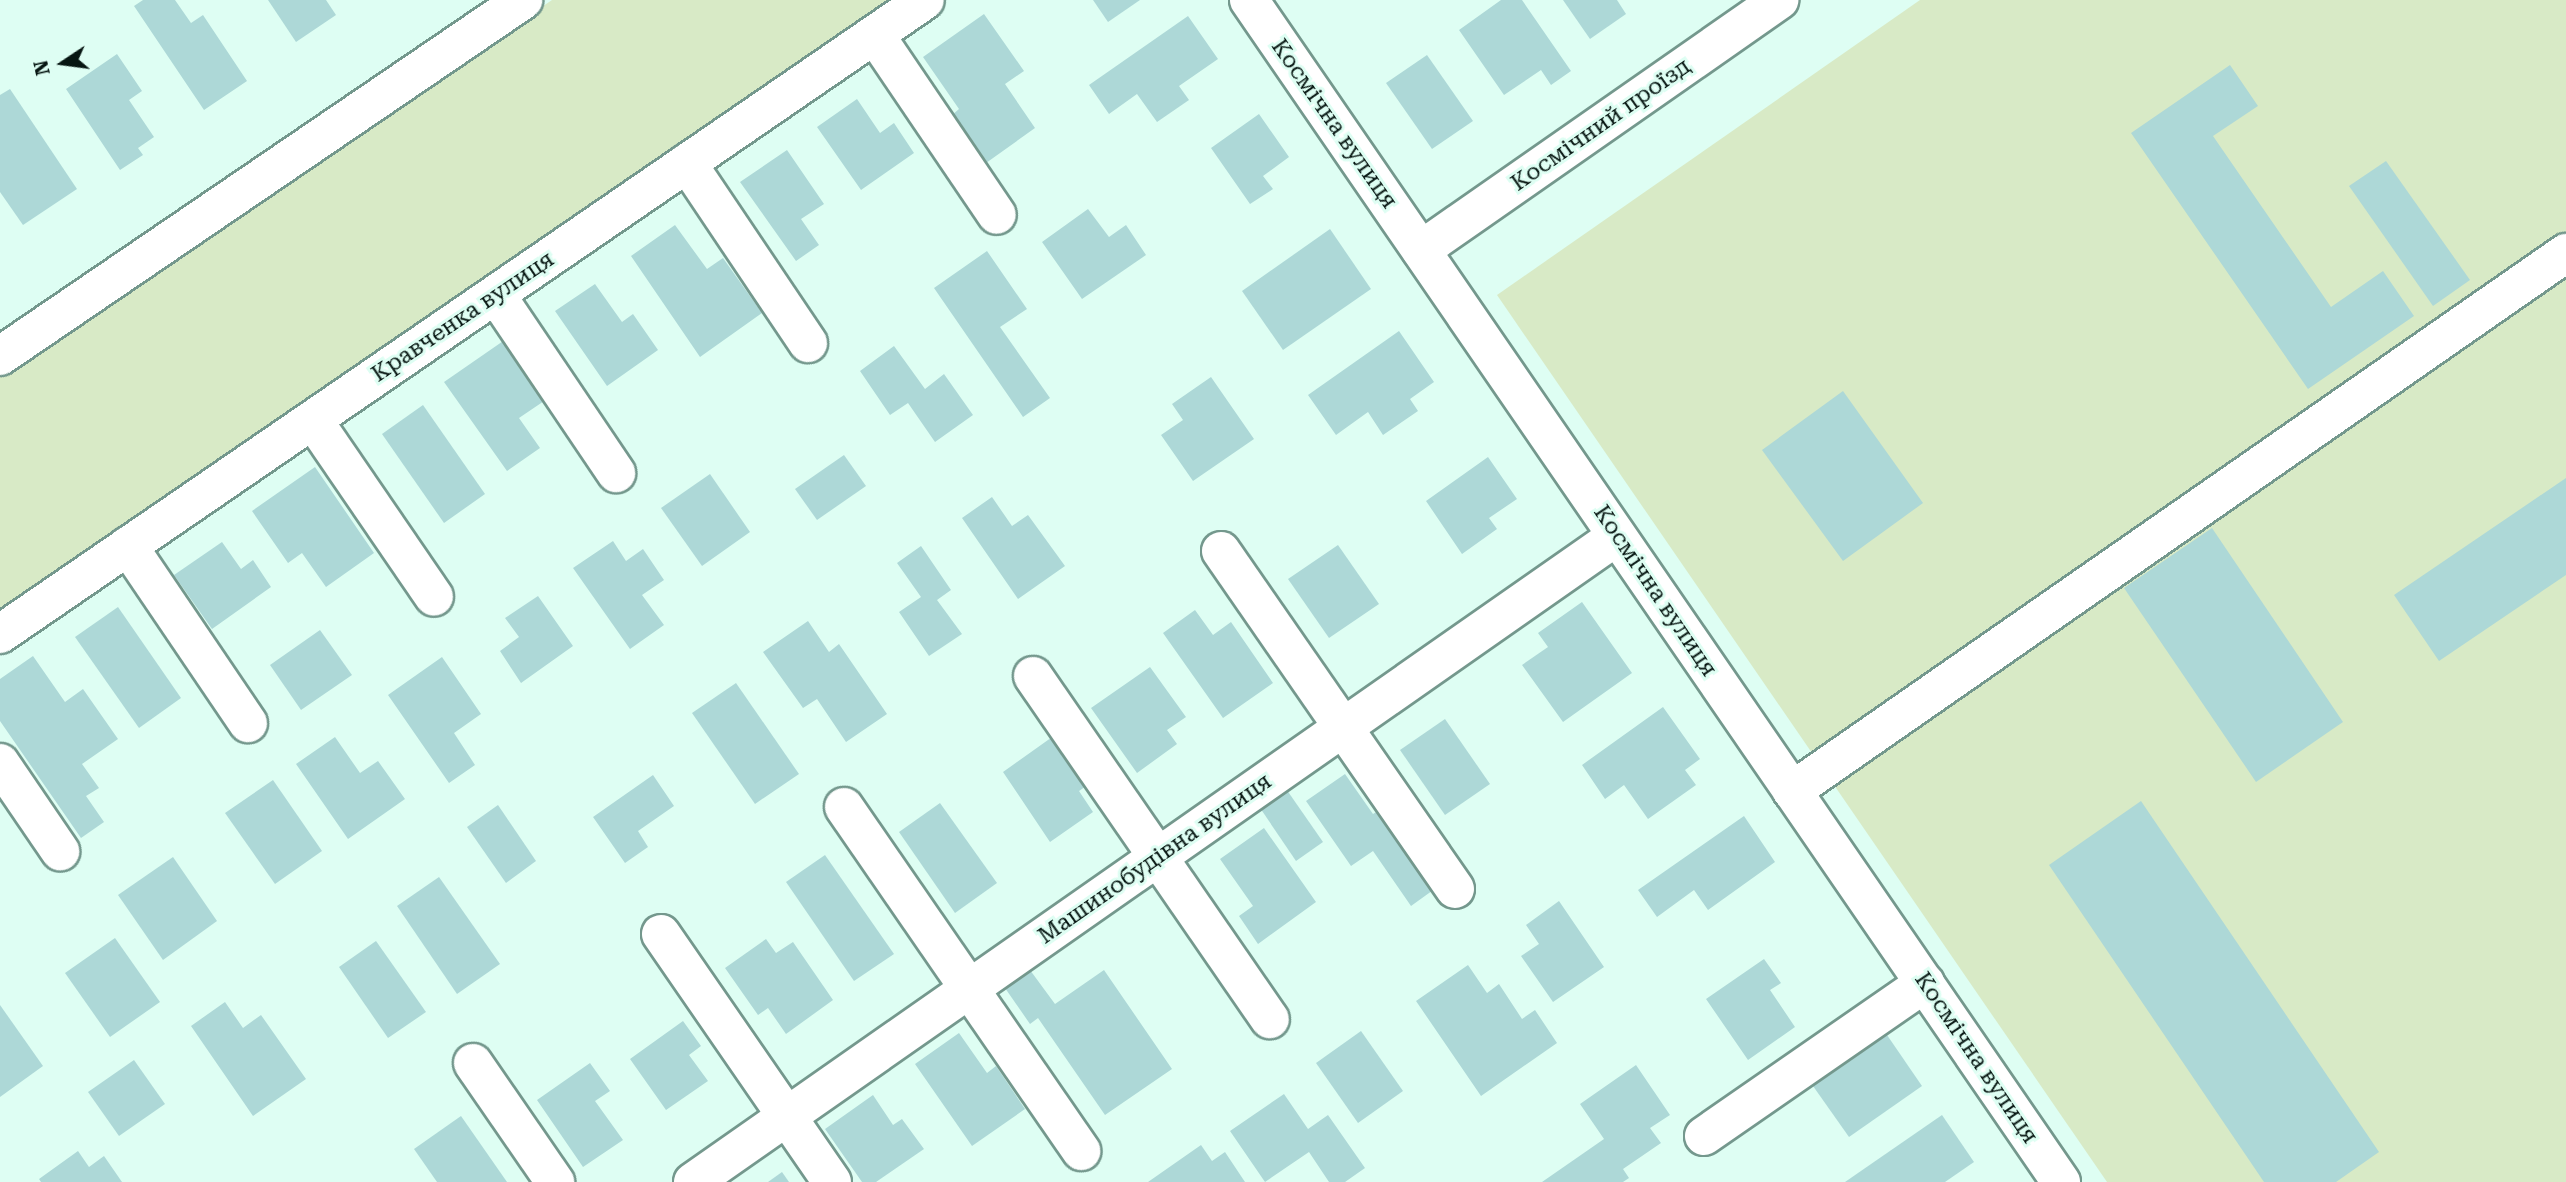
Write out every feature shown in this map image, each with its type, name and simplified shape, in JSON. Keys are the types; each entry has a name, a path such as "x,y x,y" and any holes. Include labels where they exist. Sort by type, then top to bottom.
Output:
{"street":[{"path":"0,356 523,0"},
{"name":"Кравченка вулиця","path":"0,634 925,0"},
{"name":"Космічна вулиця","path":"1249,0 1925,983 2049,1178"},
{"name":"Космічний проїзд","path":"1421,250 1780,0"},
{"path":"875,35 997,215"},
{"path":"687,163 808,343"},
{"path":"1792,791 2566,253"},
{"path":"496,295 616,473"},
{"path":"313,419 434,597"},
{"name":"Машинобудівна вулиця","path":"693,1182 1617,536"},
{"path":"128,546 248,723"},
{"path":"1221,551 1455,889"},
{"path":"1033,676 1270,1018"},
{"path":"0,763 60,850"},
{"path":"844,807 1081,1151"},
{"path":"661,934 832,1182"},
{"path":"1704,1136 1925,983"},
{"path":"473,1063 555,1182"}],"green space":[{"path":"552,0 898,0 0,614 0,375"},
{"path":"1920,0 2566,0 2566,1182 2107,1182 1497,295"}],"building":[{"path":"143,0 175,0 191,23 203,15 247,81 204,110 134,6"},
{"path":"268,0 326,0 336,15 296,42"},
{"path":"1093,0 1140,0 1108,22"},
{"path":"1501,0 1522,0 1571,71 1551,85 1541,70 1504,95 1459,30"},
{"path":"1563,0 1617,0 1626,14 1590,39"},
{"path":"984,14 1024,71 1005,84 1035,128 986,163 952,115 959,109 923,57"},
{"path":"1188,16 1218,59 1179,86 1189,100 1157,122 1137,94 1109,114 1089,85"},
{"path":"117,54 142,91 129,100 154,137 138,148 143,155 120,170 66,89"},
{"path":"1427,55 1473,121 1432,149 1386,83"},
{"path":"2230,65 2258,106 2213,136 2331,307 2383,271 2414,316 2308,389 2131,133"},
{"path":"10,89 77,189 23,225 0,192 0,95"},
{"path":"857,99 880,133 894,123 914,153 861,190 817,127"},
{"path":"1259,114 1289,157 1263,176 1273,189 1250,204 1211,148"},
{"path":"787,150 824,204 801,219 819,245 796,261 740,182"},
{"path":"2386,161 2470,280 2433,306 2349,186"},
{"path":"1088,209 1109,237 1126,225 1146,255 1082,299 1042,242"},
{"path":"675,225 707,269 723,258 762,313 700,357 631,256"},
{"path":"1330,229 1371,289 1283,350 1242,291"},
{"path":"987,251 1027,309 1000,327 1050,398 1023,417 934,288"},
{"path":"595,284 622,322 633,314 658,350 607,386 555,311"},
{"path":"1399,331 1434,382 1410,399 1418,411 1383,435 1368,412 1336,435 1308,395"},
{"path":"509,337 550,397 519,418 540,448 507,471 444,382"},
{"path":"894,346 925,389 944,374 973,415 935,442 908,403 890,415 860,371"},
{"path":"1211,377 1254,439 1193,481 1161,435 1183,420 1172,404"},
{"path":"1843,391 1923,503 1843,561 1762,450"},
{"path":"423,405 485,494 444,523 382,434"},
{"path":"844,455 866,486 817,520 795,489"},
{"path":"1488,457 1517,499 1489,518 1497,529 1462,554 1426,501"},
{"path":"315,467 374,553 326,587 302,553 288,563 252,511"},
{"path":"710,474 750,532 702,566 661,508"},
{"path":"2566,478 2566,575 2439,661 2394,595"},
{"path":"992,497 1012,526 1028,515 1065,566 1018,599 962,518"},
{"path":"2212,528 2343,722 2256,782 2124,588"},
{"path":"613,541 626,561 643,549 664,580 642,595 664,625 630,649 573,568"},
{"path":"222,542 241,569 253,560 271,587 212,629 174,575"},
{"path":"1338,545 1379,604 1329,638 1288,579"},
{"path":"921,546 951,590 937,600 962,634 929,656 899,612 921,597 897,563"},
{"path":"538,596 573,646 521,683 500,651 519,637 505,618"},
{"path":"1582,602 1632,673 1563,722 1522,665 1548,647 1538,633"},
{"path":"118,607 181,698 139,728 75,637"},
{"path":"1195,610 1213,635 1231,622 1273,683 1223,718 1163,633"},
{"path":"808,621 829,652 839,644 887,714 846,742 817,699 803,708 763,652"},
{"path":"320,630 352,675 301,710 270,665"},
{"path":"33,656 65,702 83,689 118,739 82,764 99,788 86,796 104,822 81,838 0,721 0,679"},
{"path":"442,657 481,714 454,733 475,765 449,783 388,695"},
{"path":"1150,667 1186,717 1167,730 1177,744 1137,773 1091,708"},
{"path":"736,683 799,774 755,804 692,713"},
{"path":"1663,707 1700,759 1685,770 1696,785 1648,819 1624,785 1605,799 1582,765"},
{"path":"1445,719 1490,784 1445,815 1400,750"},
{"path":"1055,735 1089,784 1079,791 1093,812 1050,842 1003,772"},
{"path":"335,737 360,773 378,761 405,799 348,839 296,764"},
{"path":"1345,774 1373,814 1381,809 1436,888 1411,906 1373,851 1351,866 1306,801"},
{"path":"653,775 674,806 638,831 648,847 625,863 593,817"},
{"path":"273,780 322,851 275,884 225,813"},
{"path":"1282,783 1323,842 1296,861 1256,802"},
{"path":"2141,801 2379,1152 2336,1182 2264,1182 2049,865"},
{"path":"940,803 997,883 955,913 899,832"},
{"path":"498,805 536,861 506,883 467,827"},
{"path":"1744,816 1775,862 1708,910 1694,890 1657,917 1638,890"},
{"path":"1264,828 1316,902 1258,944 1239,916 1253,906 1220,859"},
{"path":"825,855 894,954 854,981 786,882"},
{"path":"173,857 217,921 163,960 118,895"},
{"path":"439,877 500,964 457,994 397,906"},
{"path":"1559,901 1604,967 1553,1002 1521,956 1539,944 1526,925"},
{"path":"115,938 160,1002 110,1037 65,973"},
{"path":"766,939 776,953 793,942 833,1000 786,1034 768,1008 758,1015 725,968"},
{"path":"376,941 426,1012 388,1038 339,967"},
{"path":"1764,959 1781,983 1770,990 1795,1027 1748,1060 1706,999"},
{"path":"1468,965 1487,993 1499,984 1522,1019 1535,1010 1557,1043 1481,1096 1416,1001"},
{"path":"1030,970 1055,1004 1104,970 1172,1069 1105,1115 1038,1018 1030,1024 1005,988"},
{"path":"225,1002 243,1028 261,1015 306,1079 253,1116 191,1026"},
{"path":"0,1005 43,1066 0,1097"},
{"path":"683,1021 701,1046 689,1055 708,1081 666,1110 630,1059"},
{"path":"1361,1031 1403,1091 1358,1123 1316,1063"},
{"path":"959,1033 987,1073 996,1066 1025,1109 972,1146 915,1064"},
{"path":"1887,1035 1922,1086 1849,1137 1813,1086"},
{"path":"134,1060 165,1104 119,1136 88,1092"},
{"path":"590,1063 610,1091 595,1101 623,1140 583,1167 537,1100"},
{"path":"1636,1065 1670,1115 1650,1128 1661,1143 1623,1169 1629,1178 1623,1182 1542,1182 1604,1139 1580,1104"},
{"path":"1284,1094 1308,1129 1328,1115 1365,1168 1345,1182 1329,1182 1309,1152 1265,1182 1230,1131"},
{"path":"873,1095 893,1125 902,1119 924,1149 876,1182 862,1182 825,1129"},
{"path":"1942,1115 1974,1162 1945,1182 1845,1182"},
{"path":"461,1116 507,1182 437,1182 414,1149"},
{"path":"1201,1145 1212,1161 1225,1152 1245,1182 1148,1182"},
{"path":"78,1151 89,1167 104,1156 122,1182 41,1182 39,1179"},
{"path":"782,1172 789,1182 768,1182"}]}
